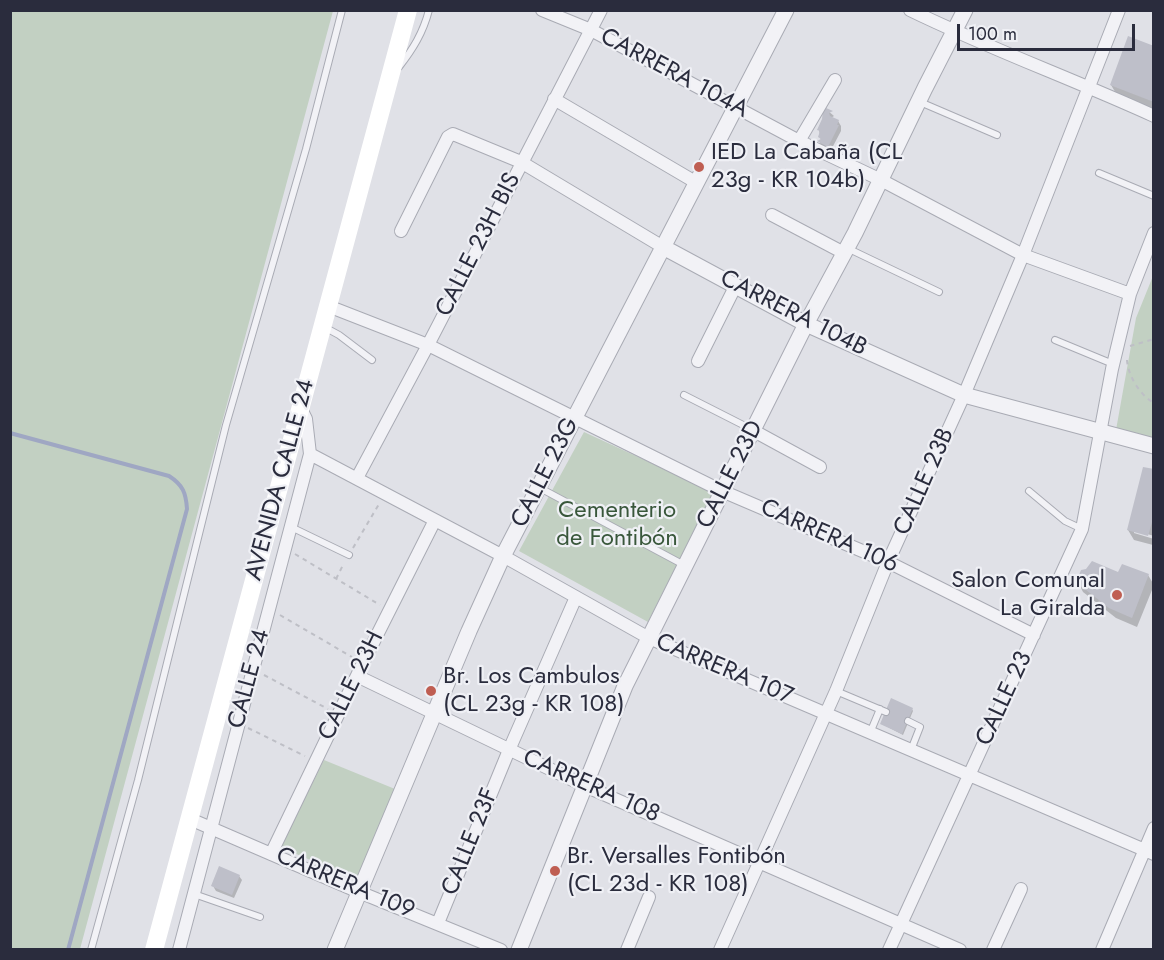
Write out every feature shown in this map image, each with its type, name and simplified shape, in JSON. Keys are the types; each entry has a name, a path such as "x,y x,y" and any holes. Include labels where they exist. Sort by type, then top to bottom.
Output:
{"main road":[{"name":"AVENIDA CALLE 24","path":"154,950 408,10"}],"street":[{"name":"CARRERA 104A","path":"542,10 591,30 799,141 881,180 1023,255 1130,294"},
{"name":"CALLE 23H BIS","path":"357,478 601,10"},
{"name":"CALLE 23G","path":"335,950 469,631 503,556 786,10"},
{"path":"910,10 954,32 1154,116"},
{"name":"CALLE 23D","path":"519,950 625,686 965,10"},
{"name":"CALLE 23B","path":"720,950 836,690 888,562 964,395 1023,255 1119,10"},
{"path":"799,141 836,80"},
{"path":"554,99 697,183"},
{"name":"CARRERA 104B","path":"400,231 448,137 453,134 521,162 663,247 806,324 964,395 1154,446"},
{"path":"772,215 846,250"},
{"name":"CALLE 23","path":"889,950 1082,529 1113,364 1121,349 1130,294 1154,233"},
{"path":"698,361 736,285"},
{"name":"CARRERA 106","path":"328,306 428,345 722,491 888,562 1034,635"},
{"name":"CALLE 24","path":"179,950 310,454 306,419 301,409"},
{"path":"754,431 820,466"},
{"name":"CARRERA 107","path":"310,454 503,556 649,638 1149,851"},
{"path":"268,530 295,512"},
{"name":"CALLE 23H","path":"271,854 435,520"},
{"name":"CALLE 23F","path":"438,923 508,750 576,597"},
{"name":"CARRERA 108","path":"357,676 585,786 960,950"},
{"name":"CARRERA 109","path":"190,819 501,950"},
{"path":"1102,950 1149,851 1154,828"},
{"path":"993,950 1021,889"},
{"path":"627,950 649,897"}],"lane":[{"path":"91,950 138,780 226,425 306,149 342,10"},
{"path":"390,78 417,44 429,10"},
{"path":"919,101 997,135"},
{"path":"1099,173 1154,196"},
{"path":"846,250 939,292"},
{"path":"322,327 339,335 372,360"},
{"path":"1055,340 1101,361 1113,364"},
{"path":"684,395 754,431"},
{"path":"538,488 685,566"},
{"path":"1029,491 1065,521 1082,529"},
{"path":"291,527 349,555"},
{"path":"836,690 883,710 870,733"},
{"path":"908,721 920,727 911,750"},
{"path":"194,894 260,917"}],"path":[{"path":"1154,339 1121,349 1135,384 1147,399 1154,403"},
{"path":"336,579 385,493"},
{"path":"285,548 390,610"},
{"path":"269,609 363,663"},
{"path":"253,670 339,714"},
{"path":"238,723 315,761"}],"green space":[{"path":"10,11 333,11 80,949 11,949"},
{"path":"1153,276 1153,441 1116,430 1136,318"},
{"name":"Cementerio de Fontibón","path":"584,432 714,492 648,622 519,551"},
{"path":"324,760 395,789 357,880 280,847"}],"building":[{"path":"1128,36 1154,46 1154,102 1110,85"},
{"path":"826,108 833,111 829,113 830,116 839,120 837,125 839,125 828,147 817,141 821,139 818,137 820,131 817,130 823,110"},
{"path":"1143,467 1154,469 1154,515 1148,536 1127,530"},
{"name":"Salon Comunal La Giralda","path":"1092,561 1118,572 1122,564 1149,574 1132,618 1109,608 1076,582 1081,570 1086,569"},
{"path":"891,698 913,708 902,734 880,724"},
{"path":"219,866 240,875 232,895 211,886"}],"waterway":[{"path":"10,433 169,476 181,486 187,503 68,950"}],"place":[{"name":"IED La Cabaña (CL 23g - KR 104b)","path":"699,167"},
{"name":"Salon Comunal La Giralda","path":"1117,595"},
{"name":"Br. Los Cambulos (CL 23g - KR 108)","path":"431,691"},
{"name":"Br. Versalles Fontibón (CL 23d - KR 108)","path":"555,871"}]}
